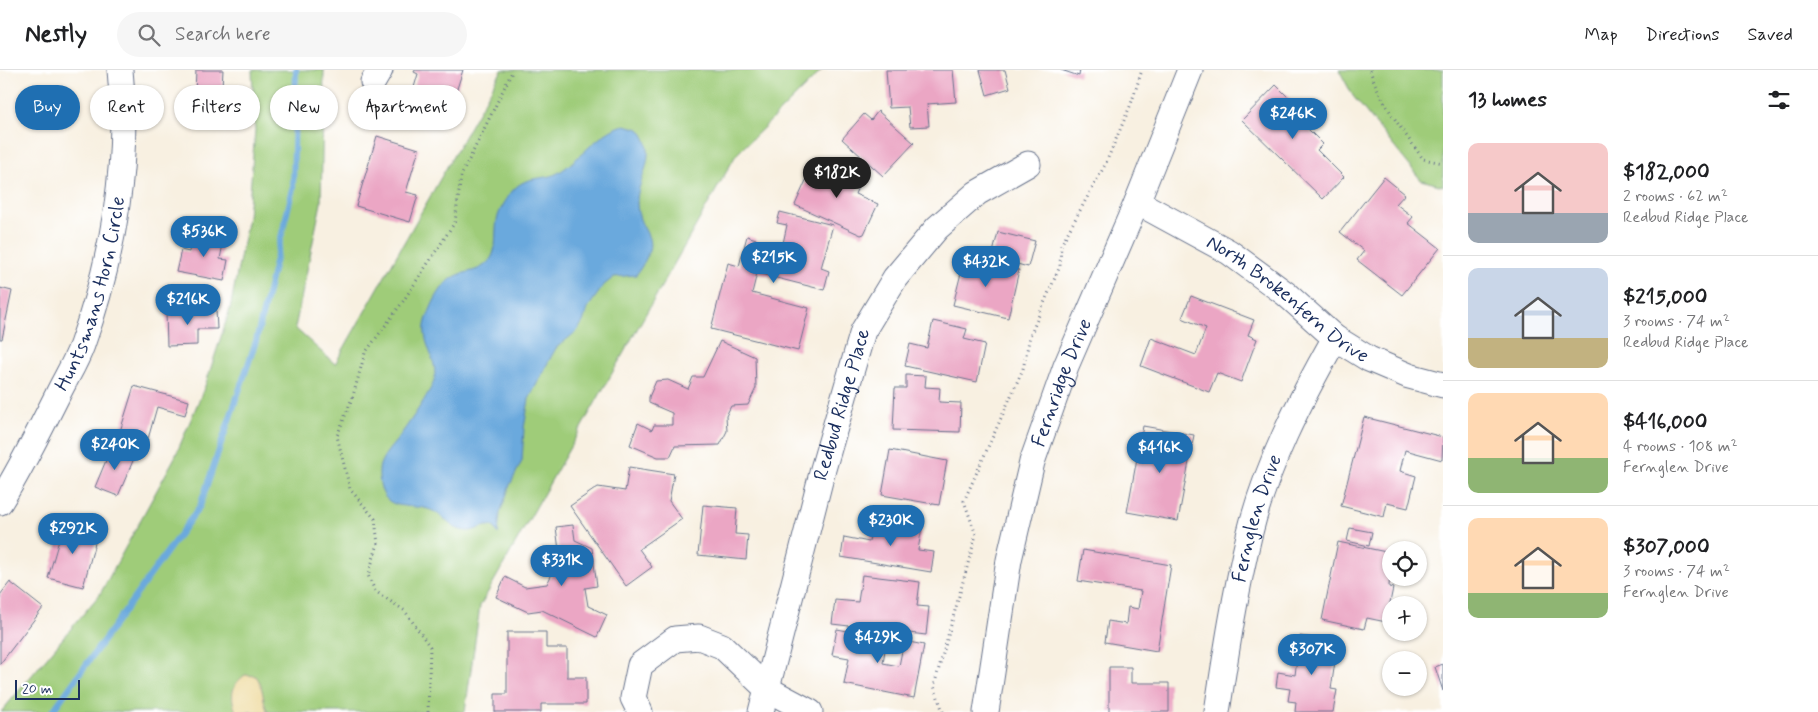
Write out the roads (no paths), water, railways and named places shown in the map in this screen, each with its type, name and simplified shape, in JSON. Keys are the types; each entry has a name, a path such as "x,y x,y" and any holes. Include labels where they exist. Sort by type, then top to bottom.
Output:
{"street":[{"name":"Huntsmans Horn Circle","path":"0,502 21,468 81,346 109,255 117,202 122,139 120,70"},
{"name":"Fernridge Drive","path":"986,712 1009,560 1032,462 1066,366 1137,202 1190,70"},
{"name":"Redbud Ridge Place","path":"764,701 823,469 863,330 895,278 937,228 977,193 1028,164"},
{"name":"North Brokenfern Drive","path":"1137,202 1229,252 1286,294 1335,338 1369,359 1409,376 1443,385"},
{"name":"Fernglen Drive","path":"1217,712 1227,644 1249,535 1285,436 1305,391 1335,338"},
{"path":"640,712 633,698 640,665 675,638 699,637 722,646 764,701 810,712"}],"water":[{"path":"625,125 639,129 645,138 648,148 646,167 637,203 638,214 650,243 649,251 636,275 614,277 604,285 587,309 583,322 577,331 556,348 546,366 529,399 524,428 522,461 510,485 500,513 498,534 492,526 463,531 452,526 434,511 402,506 390,502 385,497 381,488 380,465 424,400 435,378 435,369 425,329 428,314 439,293 448,281 461,274 482,267 492,257 498,216 507,198 518,185 526,181 558,173 607,133"}],"waterway":[{"path":"52,712 200,506 256,341 293,188 296,70"}]}
